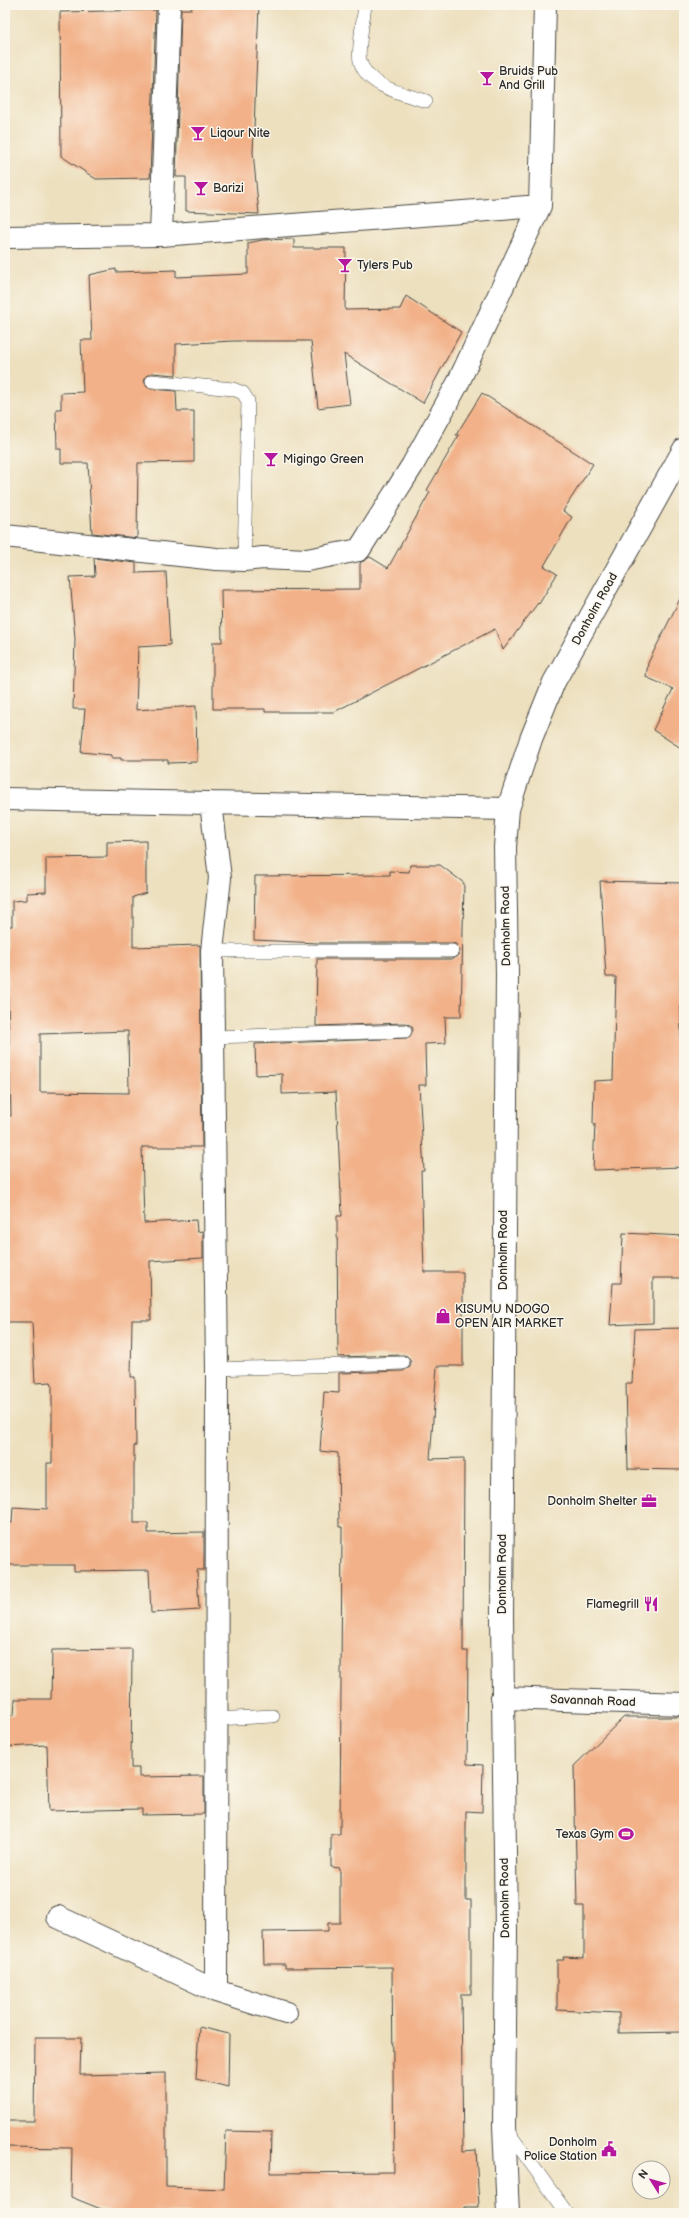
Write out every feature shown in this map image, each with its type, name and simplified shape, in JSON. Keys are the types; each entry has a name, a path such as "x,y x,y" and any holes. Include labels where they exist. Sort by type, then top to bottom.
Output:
{"street":[{"path":"161,235 169,5"},
{"path":"5,536 216,560 263,558 307,560 359,550 412,466 458,384 540,206 545,5"},
{"path":"5,237 161,235 540,206"},
{"name":"Donholm Road","path":"508,2213 504,2126 506,1932 502,1698 504,1182 507,975 505,847 508,809 531,739 554,682 684,449"},
{"path":"5,799 508,809"},
{"path":"211,802 220,878 212,951 216,1369 216,1991"},
{"name":"Savannah Road","path":"502,1698 684,1704"},
{"path":"58,1917 216,1991 286,2013"}],"lane":[{"path":"364,5 360,60 369,76 387,88 426,101"},
{"path":"152,381 233,388 243,394 248,401 244,560"},
{"path":"212,951 452,951"},
{"path":"213,1037 405,1031"},
{"path":"216,1369 403,1364"},
{"path":"216,1719 272,1716"},
{"path":"504,2126 567,2213"}],"building":[{"path":"192,5 259,5 253,152 259,214 186,211 186,177 176,177 181,9 192,9"},
{"path":"156,10 150,178 96,179 61,156 60,12"},
{"path":"294,239 294,248 346,248 345,310 400,309 406,296 461,332 423,403 344,354 350,404 318,408 311,341 233,341 176,344 176,375 152,373 146,376 144,381 147,387 151,389 176,391 177,411 194,411 194,462 138,463 137,538 92,533 88,463 61,463 61,449 57,449 56,409 61,409 61,393 83,392 81,340 92,340 89,275 116,269 116,272 176,270 176,277 248,274 248,243 262,240"},
{"path":"482,393 593,464 563,511 572,517 544,566 557,574 539,604 538,603 503,650 495,629 334,712 265,712 265,709 213,709 213,642 222,642 221,590 360,589 360,563 370,557 388,568 430,492 427,490 459,435 456,435"},
{"path":"94,558 136,563 136,573 166,572 170,645 138,647 136,710 196,706 197,762 168,763 168,760 121,760 121,758 111,758 111,755 81,752 85,709 73,709 75,639 70,577 95,576"},
{"path":"684,591 684,750 653,730 673,689 646,677 648,663"},
{"path":"146,841 146,893 133,897 133,947 200,945 202,1147 142,1147 144,1223 196,1220 197,1232 203,1231 203,1258 150,1261 151,1320 132,1320 131,1377 135,1377 136,1446 134,1446 134,1523 148,1523 148,1533 204,1532 204,1570 197,1570 199,1610 151,1613 149,1570 74,1571 74,1565 5,1565 5,1523 12,1523 13,1507 47,1509 47,1463 52,1463 52,1385 51,1382 35,1383 32,1322 7,1322 5,1116 11,1116 6,926 12,926 12,901 27,900 27,893 46,892 46,858 107,857 107,842","holes":["128,1031 129,1093 40,1092 40,1034"]},
{"path":"410,865 440,865 464,883 461,1017 445,1017 446,1043 425,1044 426,1085 419,1085 424,1171 421,1171 424,1272 463,1272 463,1366 437,1366 430,1459 464,1458 463,1651 468,1651 467,1764 483,1765 482,1812 466,1811 466,1900 471,1900 471,1994 461,1994 463,2151 476,2150 479,2207 465,2207 465,2213 111,2213 71,2197 72,2148 5,2147 5,2121 34,2121 35,2038 81,2038 80,2075 166,2073 166,2187 224,2189 226,2131 271,2132 270,2173 394,2172 392,1967 285,1968 285,1964 264,1964 263,1932 328,1931 328,1923 340,1923 340,1868 331,1867 331,1834 340,1834 342,1527 339,1527 338,1453 320,1451 324,1392 339,1393 339,1373 403,1371 410,1367 411,1362 407,1356 403,1355 338,1357 337,1216 342,1216 336,1092 282,1094 282,1074 256,1075 255,1044 409,1038 413,1030 412,1026 405,1023 316,1026 317,959 452,959 459,955 460,951 456,944 452,943 318,943 254,940 255,876 390,875 390,871 409,872"},
{"path":"600,881 684,883 684,980 680,980 682,1079 684,1079 684,1167 593,1170 595,1124 593,1124 594,1081 613,1080 616,977 606,977"},
{"path":"623,1233 684,1236 684,1278 653,1278 653,1323 610,1325 613,1283 621,1283"},
{"path":"684,1328 684,1470 628,1469 626,1383 632,1383 635,1329"},
{"path":"132,1649 131,1768 139,1768 139,1777 204,1776 204,1814 142,1815 142,1809 49,1811 47,1745 5,1747 5,1715 14,1715 15,1699 51,1699 52,1650"},
{"path":"624,1717 684,1717 684,2032 619,2033 619,2013 557,2010 557,1960 564,1960 563,1957 584,1958 584,1906 577,1906 574,1766"},
{"path":"199,2027 229,2034 228,2087 196,2079"}],"place":[{"name":"Bruids Pub And Grill","path":"487,78"},
{"name":"Liqour Nite","path":"198,133"},
{"name":"Barizi","path":"201,188"},
{"name":"Tylers Pub","path":"345,265"},
{"name":"Migingo Green","path":"271,459"},
{"name":"KISUMU NDOGO OPEN AIR MARKET","path":"443,1316"},
{"name":"Donholm Shelter","path":"649,1501"},
{"name":"Flamegrill","path":"651,1604"},
{"name":"Texas Gym","path":"626,1834"},
{"name":"Donholm Police Station","path":"609,2149"}]}
